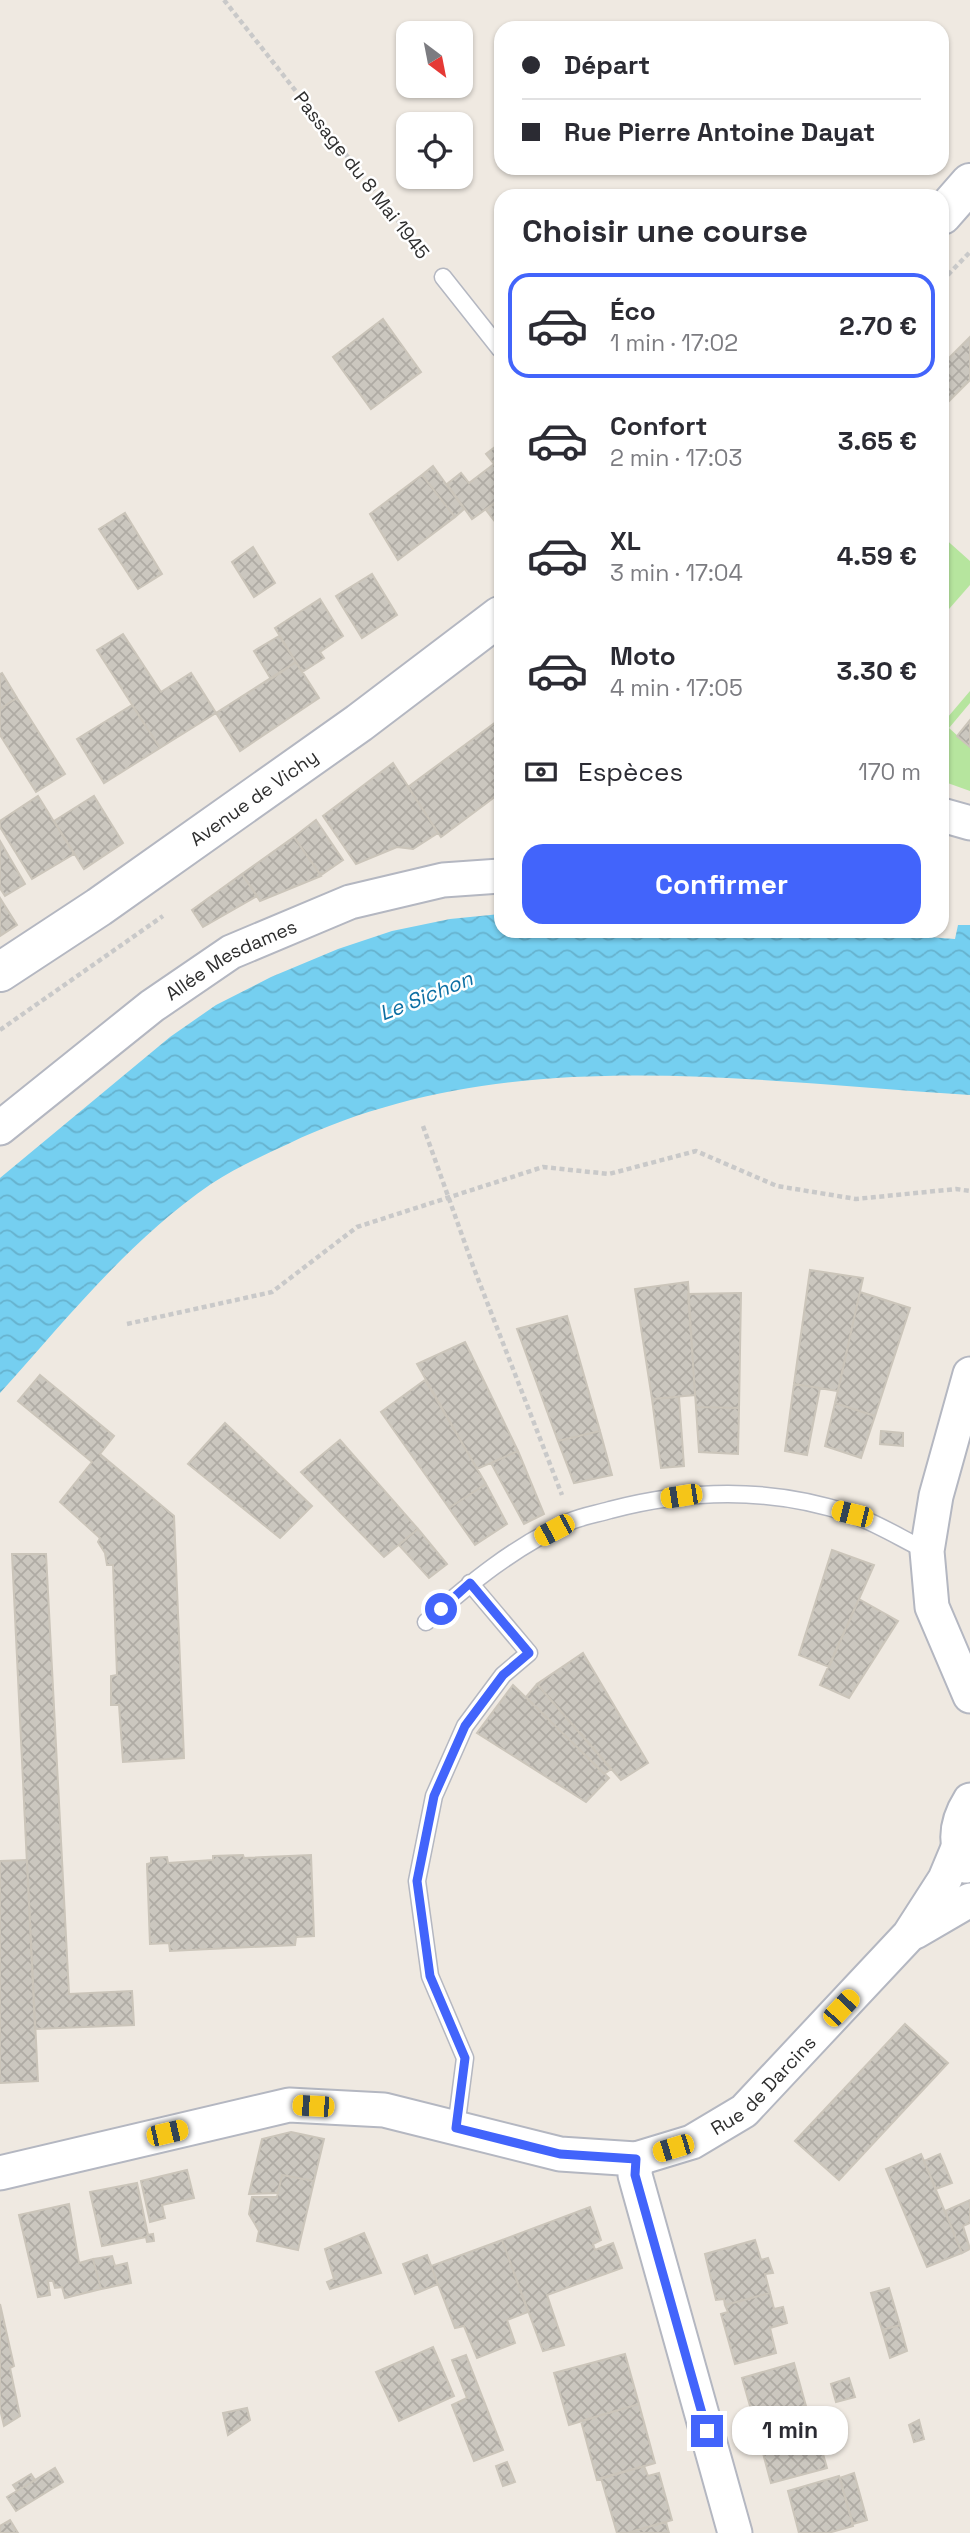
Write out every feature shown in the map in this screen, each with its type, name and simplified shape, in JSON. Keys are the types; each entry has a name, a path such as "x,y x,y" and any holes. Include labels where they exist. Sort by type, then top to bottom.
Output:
{"main road":[{"path":"949,207 970,183"},
{"name":"Avenue de Vichy","path":"0,972 99,907 348,731 494,621"}],"street":[{"path":"949,817 970,823"},
{"name":"Allée Mesdames","path":"0,1128 152,1006 231,953 350,902 443,880 494,876"},
{"path":"970,1374 936,1496 927,1551 932,1607 970,1696"},
{"name":"Rue de Darcins","path":"0,2173 289,2105 384,2110 560,2154 636,2159 692,2142 744,2111 909,1935 945,1880 964,1860 957,1830 962,1813 970,1800"},
{"name":"Rue de Darcins","path":"909,1935 970,1900"},
{"path":"636,2159 635,2175 735,2533"}],"lane":[{"name":"Passage du 8 Mai 1945","path":"443,277 494,341"},
{"path":"426,1622 470,1583 519,1548 571,1520 635,1503 703,1493 781,1496 852,1514 927,1551"},
{"path":"456,2128 465,2058 430,1976 417,1881 434,1796 465,1726 503,1675 529,1653 470,1583"}],"path":[{"name":"Passage du 8 Mai 1945","path":"224,0 443,277"},
{"path":"949,274 970,252"},
{"path":"423,1126 447,1196 571,1520"},
{"path":"127,1324 272,1293 357,1227 542,1167 609,1174 696,1151 777,1186 856,1199 956,1189 970,1191"}],"green space":[{"path":"949,542 970,561 970,585 949,609"},
{"path":"970,691 970,703 949,728 949,716"},
{"path":"949,728 970,747 970,791 949,784"}],"water":[{"name":"Le Sichon","path":"494,915 494,938 955,939 958,925 970,925 970,1095 710,1077 624,1076 538,1080 453,1091 370,1112 249,1162 211,1184 181,1206 99,1282 0,1393 0,1178 170,1037 216,1005 271,977 338,949 392,931 450,919"}],"building":[{"path":"383,319 421,372 371,409 333,357"},
{"path":"970,337 970,380 949,401 949,358"},
{"path":"494,448 494,464 486,454"},
{"path":"494,464 494,503 472,519 447,484 461,473 469,483"},
{"path":"433,466 464,509 455,517 422,475"},
{"path":"422,475 455,517 398,560 370,514"},
{"path":"494,504 494,520 486,510"},
{"path":"125,513 162,574 138,589 99,529"},
{"path":"253,547 275,583 254,597 232,562"},
{"path":"372,574 397,615 362,638 336,596"},
{"path":"320,599 343,636 320,652 324,658 302,672 275,628"},
{"path":"123,634 161,692 191,673 216,713 160,748 97,650"},
{"path":"279,636 296,662 271,679 254,651"},
{"path":"296,662 319,698 240,751 216,713"},
{"path":"2,673 17,698 0,709 0,674"},
{"path":"17,698 65,774 36,792 0,735 0,709"},
{"path":"132,705 160,748 104,783 77,739"},
{"path":"970,720 970,747 957,736"},
{"path":"494,723 494,797 441,837 408,787"},
{"path":"393,763 438,833 413,849 397,847 356,864 323,816"},
{"path":"38,796 74,854 32,879 0,827 0,821"},
{"path":"94,796 123,843 84,869 54,821"},
{"path":"316,820 343,860 321,875 294,837"},
{"path":"294,837 321,876 260,901 242,874"},
{"path":"0,841 25,884 5,896 0,888"},
{"path":"242,874 257,896 203,927 192,910"},
{"path":"0,898 17,925 0,936"},
{"path":"810,1270 863,1278 838,1391 794,1384"},
{"path":"688,1282 695,1395 652,1399 635,1289"},
{"path":"860,1292 910,1308 875,1416 835,1403"},
{"path":"741,1293 739,1408 696,1407 688,1294"},
{"path":"567,1316 600,1431 558,1441 517,1329"},
{"path":"465,1342 518,1451 477,1469 417,1364"},
{"path":"40,1375 114,1436 100,1454 174,1516 184,1758 123,1762 119,1705 111,1705 111,1676 117,1675 113,1565 107,1565 105,1553 98,1542 100,1538 60,1502 92,1462 18,1401"},
{"path":"425,1380 486,1484 449,1508 381,1412"},
{"path":"794,1384 820,1388 807,1455 785,1451"},
{"path":"679,1397 684,1466 661,1468 652,1399"},
{"path":"835,1403 875,1416 861,1458 825,1446"},
{"path":"696,1407 739,1408 738,1454 699,1452"},
{"path":"225,1423 312,1506 280,1538 188,1464"},
{"path":"600,1431 612,1475 574,1483 558,1441"},
{"path":"881,1431 903,1433 903,1446 880,1444"},
{"path":"340,1440 418,1529 384,1557 301,1472"},
{"path":"518,1451 544,1514 524,1524 491,1463"},
{"path":"486,1484 507,1524 475,1545 449,1508"},
{"path":"418,1529 447,1564 429,1578 399,1545"},
{"path":"832,1550 874,1565 829,1667 799,1655"},
{"path":"12,1554 46,1554 69,1994 132,1991 134,2025 35,2029"},
{"path":"859,1599 898,1621 849,1698 820,1685"},
{"path":"583,1653 648,1763 621,1780 537,1684"},
{"path":"537,1684 611,1769 604,1774 526,1697"},
{"path":"513,1685 609,1778 586,1802 477,1733"},
{"path":"243,1855 244,1858 311,1855 314,1936 296,1937 295,1945 170,1951 169,1943 150,1944 147,1864 151,1863 151,1858 167,1857 168,1863 213,1860 213,1856"},
{"path":"27,1860 38,2081 0,2083 0,1861"},
{"path":"905,2024 948,2063 839,2180 795,2141"},
{"path":"291,2132 324,2139 314,2181 282,2175 278,2193 249,2194 262,2139"},
{"path":"921,2154 962,2253 927,2267 886,2169"},
{"path":"940,2154 952,2183 936,2189 924,2161"},
{"path":"187,2170 194,2198 162,2205 165,2218 150,2222 141,2181"},
{"path":"282,2175 314,2181 298,2250 257,2241 259,2231 249,2214 252,2197 277,2197"},
{"path":"137,2183 148,2235 153,2234 154,2241 147,2242 146,2237 102,2246 90,2192"},
{"path":"970,2200 970,2223 963,2226 970,2249 962,2253 945,2211"},
{"path":"69,2204 79,2263 93,2259 101,2289 65,2298 62,2287 55,2288 53,2281 48,2281 50,2295 38,2297 19,2215"},
{"path":"590,2207 601,2240 593,2244 595,2250 613,2243 622,2268 547,2295 564,2345 543,2351 502,2240"},
{"path":"364,2233 381,2273 330,2289 327,2282 334,2279 325,2249"},
{"path":"502,2240 528,2312 507,2320 515,2343 477,2358 464,2326 455,2328 431,2266"},
{"path":"755,2240 761,2260 768,2258 773,2273 765,2274 770,2293 725,2305 724,2299 716,2300 705,2254"},
{"path":"427,2255 438,2284 415,2294 403,2264"},
{"path":"112,2256 115,2266 127,2263 131,2283 101,2289 93,2259"},
{"path":"889,2288 900,2325 882,2330 871,2293"},
{"path":"770,2293 774,2309 783,2307 787,2323 770,2328 776,2353 735,2364 721,2314 728,2312 725,2305"},
{"path":"0,2304 14,2366 10,2368 20,2416 4,2426 0,2409"},
{"path":"900,2325 907,2351 890,2358 882,2330"},
{"path":"433,2347 454,2396 399,2421 376,2372"},
{"path":"625,2354 639,2404 569,2425 554,2373"},
{"path":"466,2355 503,2450 474,2461 452,2405 467,2398 452,2360"},
{"path":"794,2363 806,2406 754,2420 742,2378"},
{"path":"849,2378 855,2397 836,2402 831,2384"},
{"path":"639,2404 655,2463 597,2480 581,2421"},
{"path":"247,2408 250,2420 228,2435 223,2413"},
{"path":"812,2415 827,2468 771,2483 757,2431"},
{"path":"919,2420 924,2439 914,2442 909,2425"},
{"path":"507,2462 515,2482 503,2486 496,2466"},
{"path":"644,2466 648,2476 659,2473 672,2520 627,2533 617,2533 601,2478"},
{"path":"55,2468 63,2482 16,2511 7,2497"},
{"path":"854,2473 867,2520 853,2524 840,2478"},
{"path":"31,2474 35,2480 17,2491 13,2485"},
{"path":"839,2476 853,2526 828,2533 799,2533 788,2491"},
{"path":"10,2520 18,2533 0,2533 0,2526"},
{"path":"666,2522 669,2533 627,2533"}],"route":[{"path":"441,1609 470,1583 529,1653 503,1675 465,1726 434,1796 417,1881 430,1976 465,2058 456,2128 560,2154 636,2159 635,2175 707,2431"}]}
